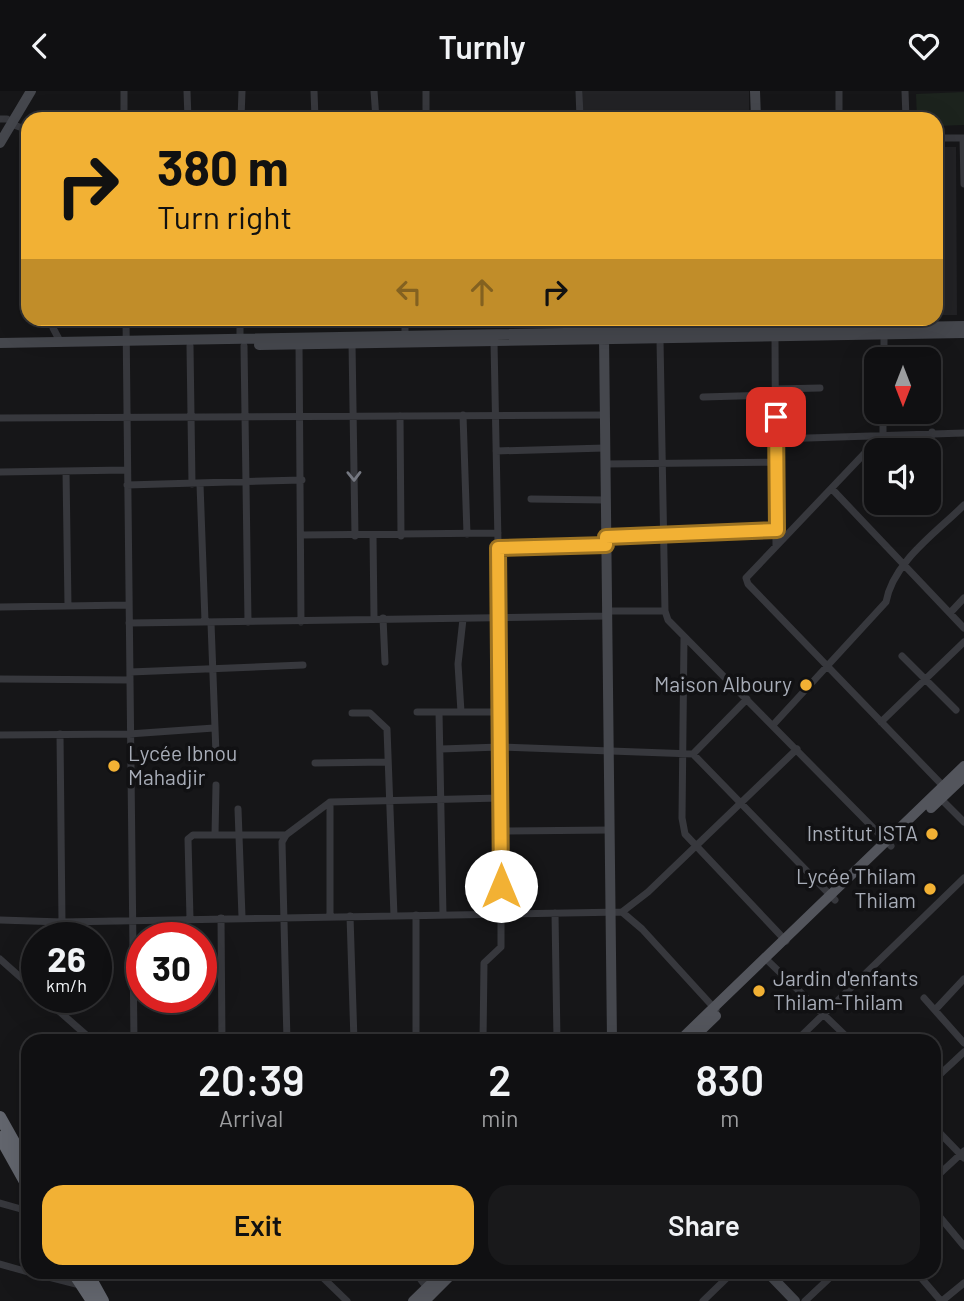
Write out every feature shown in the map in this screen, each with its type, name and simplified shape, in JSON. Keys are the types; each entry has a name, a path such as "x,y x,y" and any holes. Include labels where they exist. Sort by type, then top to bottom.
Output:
{"highway":[{"path":"0,1117 21,1154"},
{"path":"1,1139 21,1175"},
{"path":"77,1279 97,1300"},
{"path":"90,1279 97,1300"}],"main road":[{"path":"688,1034 716,1011 834,898 942,793 964,766"},
{"path":"942,793 964,777"},
{"path":"768,962 786,941 834,898"},
{"path":"696,1034 716,1011"},
{"path":"413,1301 436,1279"},
{"path":"425,1301 447,1279"}],"street":[{"path":"0,131 24,91"},
{"path":"0,143 6,121 31,91"},
{"path":"124,91 124,112"},
{"path":"187,91 188,112"},
{"path":"241,112 242,91"},
{"path":"314,91 315,112"},
{"path":"374,91 376,112"},
{"path":"426,91 427,112"},
{"path":"579,91 580,112"},
{"path":"755,91 755,112"},
{"path":"762,91 762,112"},
{"path":"839,91 839,112"},
{"path":"905,91 905,112"},
{"path":"943,138 964,138 964,184"},
{"path":"53,326 61,343"},
{"path":"126,326 134,1034"},
{"path":"241,326 245,416 248,622"},
{"path":"405,326 405,339"},
{"path":"572,326 572,337"},
{"path":"588,326 589,333"},
{"path":"0,346 61,343 190,346 242,343 352,344 405,339 494,342 572,337 589,333 604,337 964,326"},
{"path":"0,346 572,337 660,339 765,330 884,334 964,333"},
{"path":"765,330 776,392 776,546"},
{"path":"884,334 884,347"},
{"path":"604,337 610,830 616,912 612,1034"},
{"path":"660,339 664,611 668,620 889,844"},
{"path":"483,1034 484,963 500,950 501,913 501,712 494,342"},
{"path":"299,344 302,622"},
{"path":"352,344 355,536"},
{"path":"190,346 191,418 213,667 216,754"},
{"path":"703,397 820,389"},
{"path":"463,415 467,534"},
{"path":"0,418 605,415"},
{"path":"400,416 401,536"},
{"path":"883,424 883,434 748,573 748,584 881,722 964,822"},
{"path":"931,438 932,432"},
{"path":"776,439 964,433"},
{"path":"496,451 605,449"},
{"path":"605,464 777,461"},
{"path":"0,472 127,470"},
{"path":"66,471 68,606"},
{"path":"127,485 302,480"},
{"path":"832,489 964,628"},
{"path":"531,499 605,500"},
{"path":"773,725 886,602 888,591 903,566 964,505"},
{"path":"498,548 663,535 777,530"},
{"path":"300,535 498,533"},
{"path":"373,535 385,662"},
{"path":"950,613 964,598"},
{"path":"129,605 51,607 0,607 68,606 129,605"},
{"path":"129,623 463,619 499,615 664,611"},
{"path":"461,712 458,664 463,619"},
{"path":"684,638 683,828 694,846 786,941"},
{"path":"881,722 964,642"},
{"path":"902,656 956,710"},
{"path":"0,679 130,676 213,667 303,666"},
{"path":"693,754 747,699"},
{"path":"417,712 501,712"},
{"path":"439,712 443,915"},
{"path":"352,713 370,713 387,729 394,915"},
{"path":"0,735 129,734 214,728"},
{"path":"60,734 62,922"},
{"path":"441,749 500,747 693,754 834,898"},
{"path":"0,920 62,922 616,912 648,892 797,749"},
{"path":"315,763 387,762"},
{"path":"215,835 216,785"},
{"path":"287,1034 282,842 285,835 330,802 501,798"},
{"path":"330,802 330,916"},
{"path":"238,809 242,917"},
{"path":"501,831 610,830"},
{"path":"190,919 188,839 193,835 285,835"},
{"path":"803,1034 964,878"},
{"path":"616,912 642,929 716,1011"},
{"path":"555,913 557,1034"},
{"path":"416,915 416,1034"},
{"path":"350,916 354,1034"},
{"path":"221,918 222,1034"},
{"path":"0,959 21,978"},
{"path":"768,962 844,1034"},
{"path":"935,1010 964,979"},
{"path":"924,998 964,1043"},
{"path":"61,1013 85,1034"},
{"path":"941,1073 964,1052"},
{"path":"941,1134 963,1154 941,1173"},
{"path":"0,1203 21,1209"},
{"path":"941,1218 964,1246"},
{"path":"0,1264 21,1270"},
{"path":"56,1279 80,1285"},
{"path":"324,1279 347,1301"},
{"path":"420,1279 427,1288"},
{"path":"708,1299 727,1279"},
{"path":"774,1279 795,1301"},
{"path":"805,1301 829,1279"},
{"path":"922,1279 942,1301 964,1283"}],"shaded area":[{"path":"583,91 749,91 749,112 583,112"},
{"path":"964,92 964,125 943,126 943,112 917,112 916,94"},
{"path":"943,147 956,147 957,315 943,315"}],"place":[{"name":"Maison Alboury","path":"806,685"},
{"name":"Lycée Ibnou Mahadjir","path":"114,766"},
{"name":"Institut ISTA","path":"932,834"},
{"name":"Lycée Thilam Thilam","path":"930,889"},
{"name":"Jardin d'enfants Thilam-Thilam","path":"759,991"}],"route":[{"path":"501,886 498,548 606,545 606,537 777,530 776,417"}]}
